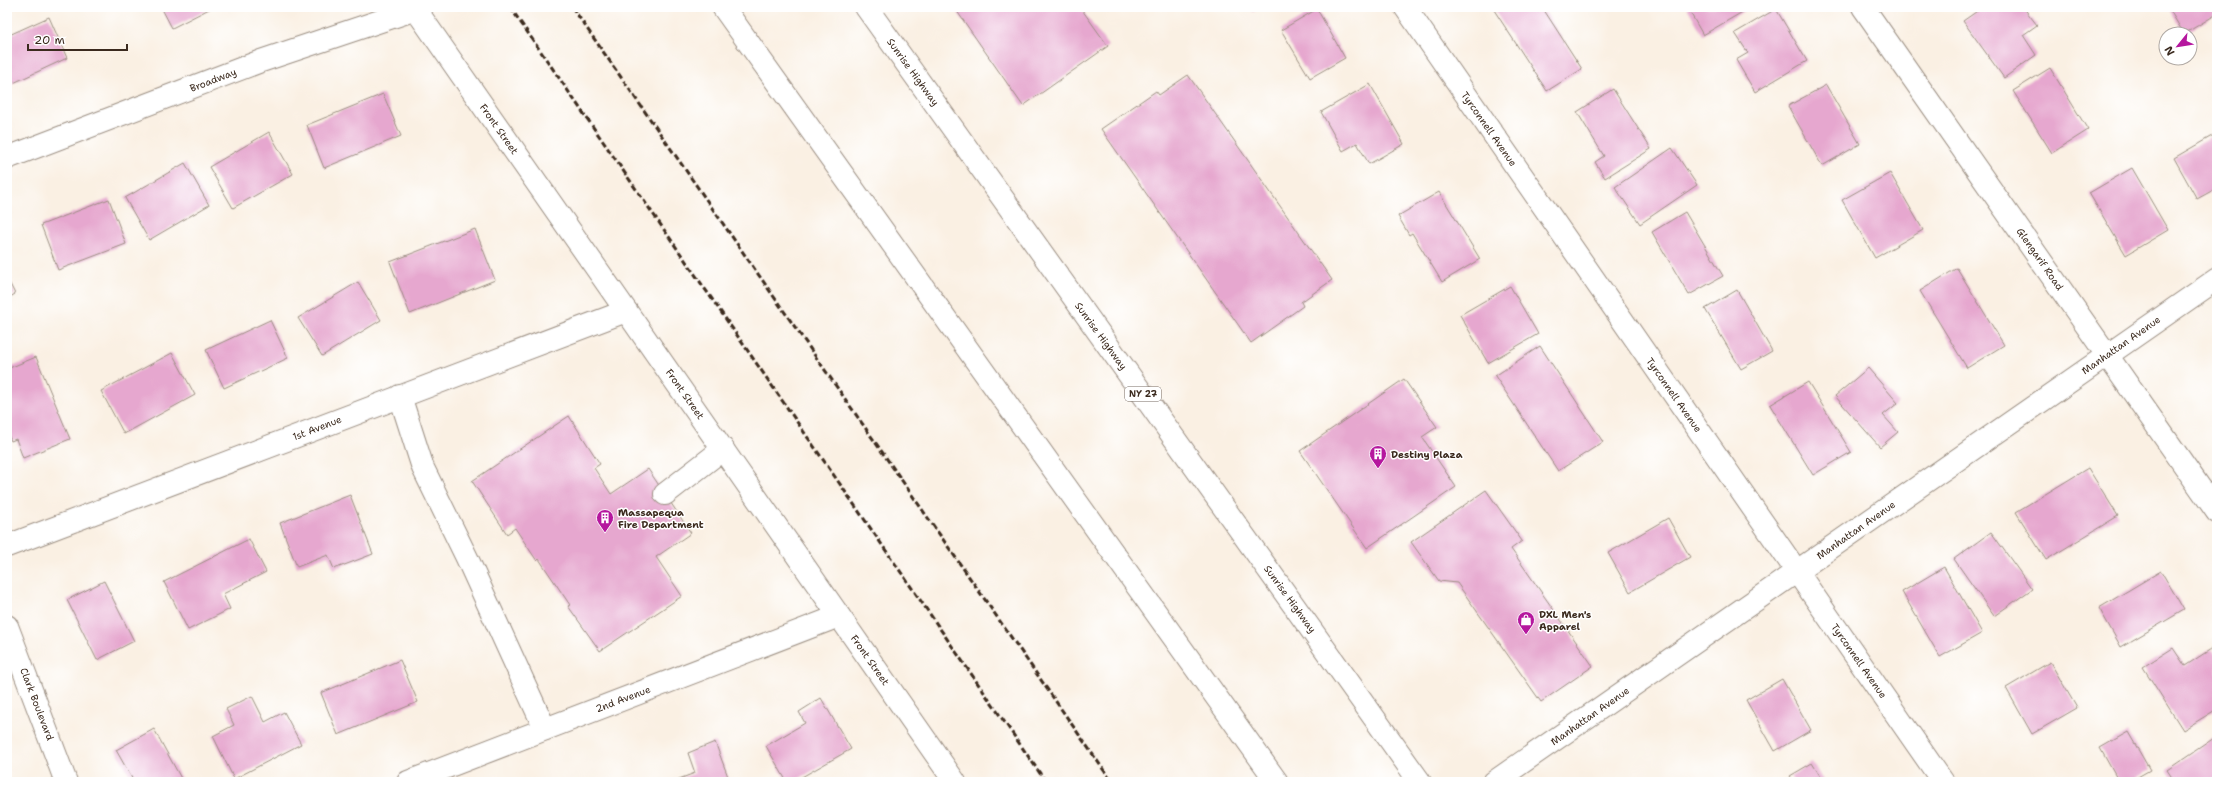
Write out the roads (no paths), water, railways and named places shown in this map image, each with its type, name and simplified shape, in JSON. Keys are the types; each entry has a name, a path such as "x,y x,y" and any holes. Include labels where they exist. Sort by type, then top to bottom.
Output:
{"main road":[{"path":"723,7 1277,782"},
{"name":"Sunrise Highway","path":"866,7 1420,782"},
{"name":"Tyrconnell Avenue","path":"1405,7 1944,782"},
{"name":"Glengarif Road","path":"1863,7 2217,512"},
{"name":"Broadway","path":"7,158 261,61 417,8"},
{"name":"Front Street","path":"417,8 955,782"},
{"name":"Manhattan Avenue","path":"1494,782 2217,279"},
{"name":"1st Avenue","path":"7,546 626,310"},
{"path":"400,396 423,468 467,558 545,729"},
{"path":"665,494 723,449"},
{"name":"2nd Avenue","path":"408,782 839,616"},
{"name":"Clark Boulevard","path":"7,626 66,782"}],"railway":[{"path":"510,7 1046,782"},
{"path":"572,7 1112,782"}],"place":[{"name":"Destiny Plaza","path":"1378,469"},
{"name":"Massapequa Fire Department","path":"605,533"},
{"name":"DXL Men's Apparel","path":"1526,635"}]}
